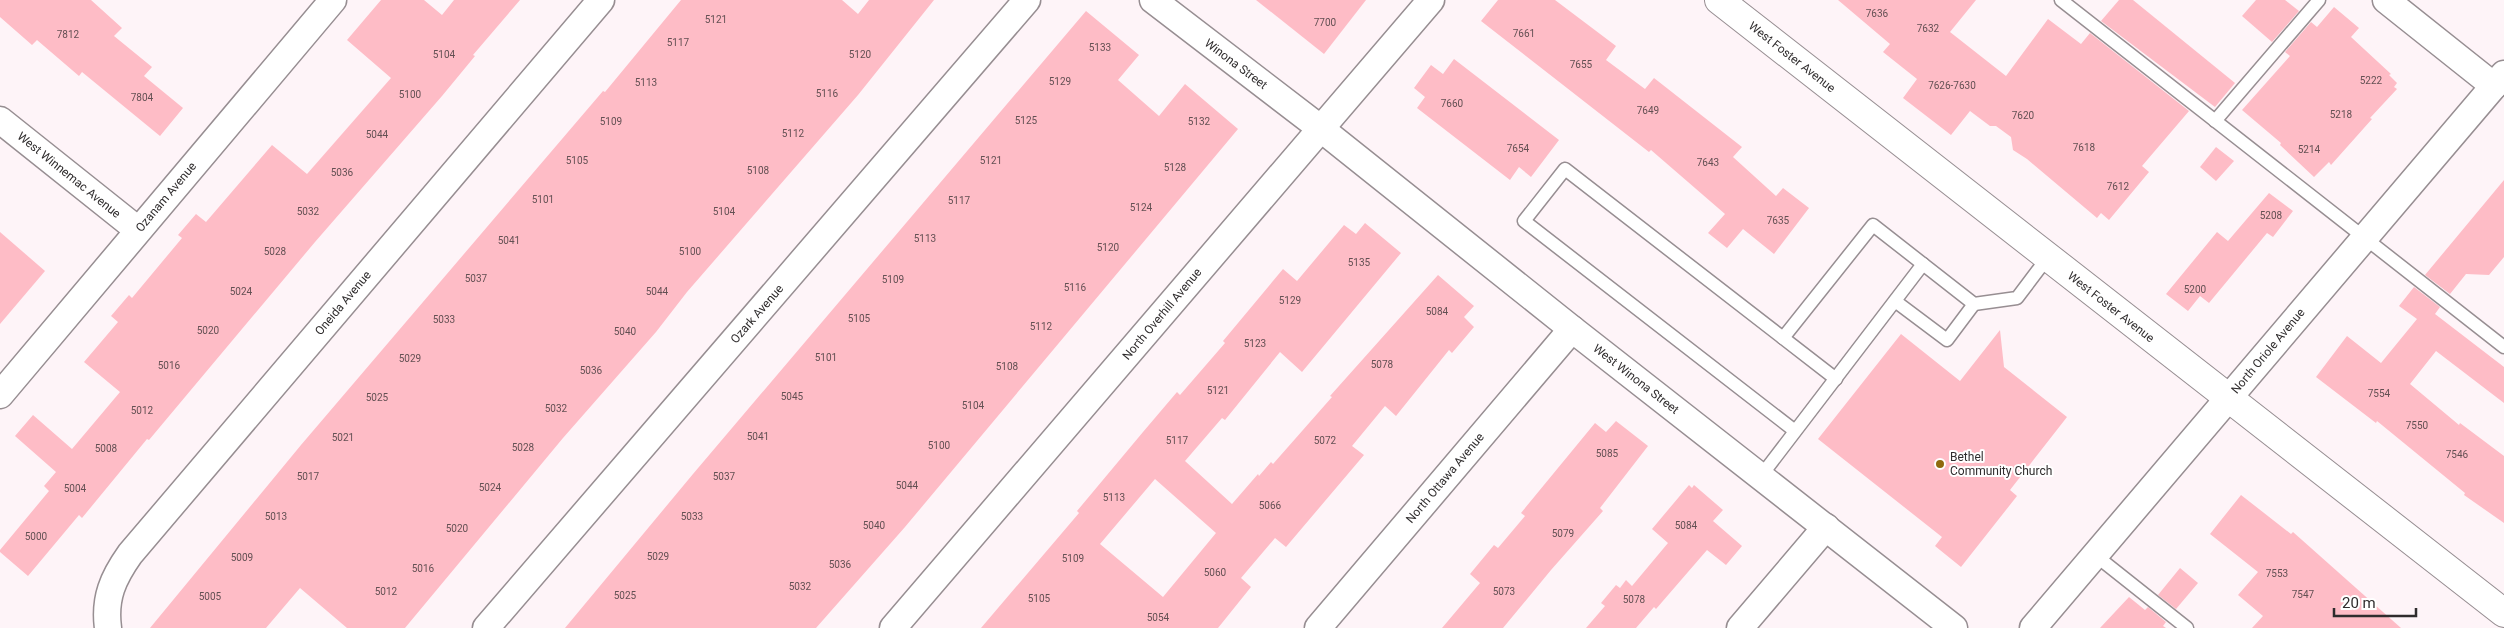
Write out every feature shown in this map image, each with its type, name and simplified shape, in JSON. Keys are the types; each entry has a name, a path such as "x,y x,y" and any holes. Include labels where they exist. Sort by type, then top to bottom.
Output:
{"street":[{"name":"Ozanam Avenue","path":"0,395 333,0"},
{"name":"Oneida Avenue","path":"107,622 108,594 115,576 130,554 601,0"},
{"name":"Ozark Avenue","path":"486,628 1027,0"},
{"name":"Winona Street","path":"1153,0 1320,128"},
{"name":"North Overhill Avenue","path":"893,628 1431,0"},
{"name":"West Foster Avenue","path":"1719,0 2504,613"},
{"path":"2386,0 2499,80"},
{"name":"North Oriole Avenue","path":"2033,628 2499,80"},
{"name":"West Winnemac Avenue","path":"0,120 138,230"},
{"name":"West Winona Street","path":"1320,128 1572,329 1954,628"},
{"name":"North Ottawa Avenue","path":"1318,628 1572,329"},
{"path":"1740,628 1826,527"}],"lane":[{"path":"2061,0 2504,347"},
{"path":"2216,121 2319,0"},
{"path":"1795,431 1524,221 1565,169 1836,379"},
{"path":"1782,338 1874,225 1974,304"},
{"path":"1895,300 1947,340 1974,304 2017,298 2048,257"},
{"path":"1761,476 1923,264"},
{"path":"2095,555 2187,628"}],"building":[{"path":"0,0 91,0 122,28 114,36 152,67 144,76 183,108 160,136 82,72 79,76 37,40 32,45 0,17"},
{"path":"381,0 424,0 442,15 454,0 520,0 473,55 475,56 442,96 315,242 149,440 147,439 82,518 79,515 28,576 0,550 49,491 44,486 56,472 15,436 33,415 72,449 120,392 84,362 118,322 111,316 129,295 132,298 182,238 178,235 196,214 206,222 272,145 307,174 391,78 347,40"},
{"path":"681,0 842,0 858,14 869,0 934,0 858,95 687,292 656,332 563,438 405,628 347,628 300,588 266,628 150,628 301,445 603,91 605,92"},
{"path":"1256,0 1366,0 1324,54"},
{"path":"1498,0 1555,0 1616,46 1606,60 1645,89 1654,78 1742,147 1733,157 1776,196 1783,188 1809,208 1774,254 1743,229 1727,248 1708,233 1725,214 1651,150 1649,152 1481,21"},
{"path":"1838,0 1976,0 1950,32 2006,76 2048,19 2081,44 2090,33 2189,111 2142,166 2149,172 2109,220 2101,213 2097,218 2027,159 2013,150 2011,137 1996,126 1990,126 1970,111 1951,135 1903,98 1917,79 1883,52 1890,44"},
{"path":"2119,0 2133,0 2235,83 2215,107 2101,21"},
{"path":"2256,0 2285,0 2299,11 2272,42 2242,16"},
{"path":"2334,7 2359,28 2351,37 2391,74 2389,75 2397,83 2394,87 2397,89 2331,165 2329,162 2314,177 2280,145 2281,143 2242,110 2290,56 2285,52 2311,22 2317,27"},
{"path":"1086,11 1139,55 1118,80 1159,116 1185,84 1238,129 905,527 816,628 565,628 693,474"},
{"path":"1454,59 1559,140 1531,177 1519,167 1510,180 1417,108 1425,97 1414,88 1431,65 1443,74"},
{"path":"2216,147 2234,161 2216,181 2200,167"},
{"path":"2504,180 2504,257 2489,275 2466,274 2450,294 2425,275"},
{"path":"2269,193 2293,211 2273,237 2267,233 2209,303 2200,296 2188,311 2166,294 2217,232 2228,241"},
{"path":"1365,223 1401,253 1302,372 1280,352 1225,420 1222,418 1185,461 1232,504 1258,474 1259,476 1271,462 1273,464 1332,397 1330,396 1438,275 1474,306 1464,317 1474,327 1452,353 1449,350 1396,416 1385,406 1352,446 1364,455 1286,547 1275,538 1241,578 1251,587 1218,628 981,628 1079,513 1077,511 1177,392 1180,395 1225,343 1223,341 1283,269 1297,281 1344,225 1356,234","holes":["1155,479 1216,533 1163,597 1100,544"]},
{"path":"0,232 45,271 0,324"},
{"path":"2414,287 2440,307 2435,314 2504,367 2504,403 2436,351 2410,384 2459,425 2460,423 2504,456 2504,523 2464,495 2465,493 2377,421 2376,423 2316,377 2347,336 2381,363 2417,319 2399,306"},
{"name":"Bethel Community Church","path":"2000,330 2004,367 2067,417 2010,490 2017,496 1961,567 1935,546 1942,537 1818,439 1901,334 1960,381"},
{"path":"1616,421 1648,446 1600,508 1603,511 1503,628 1442,628 1480,583 1470,574 1494,545 1498,548 1525,516 1521,513 1595,423 1606,432"},
{"path":"1689,485 1692,488 1694,485 1723,510 1713,521 1742,546 1726,565 1707,550 1656,609 1654,607 1636,628 1586,628 1605,606 1601,603 1616,585 1620,588 1626,580 1632,586 1668,543 1652,529"},
{"path":"2241,495 2291,534 2293,532 2401,628 2252,628 2263,616 2238,595 2258,572 2210,534"},
{"path":"2180,568 2198,583 2176,609 2158,595"},
{"path":"2129,597 2145,610 2148,607 2166,622 2163,626 2166,628 2100,628"}],"place":[{"name":"Bethel Community Church","path":"1940,464"}]}
